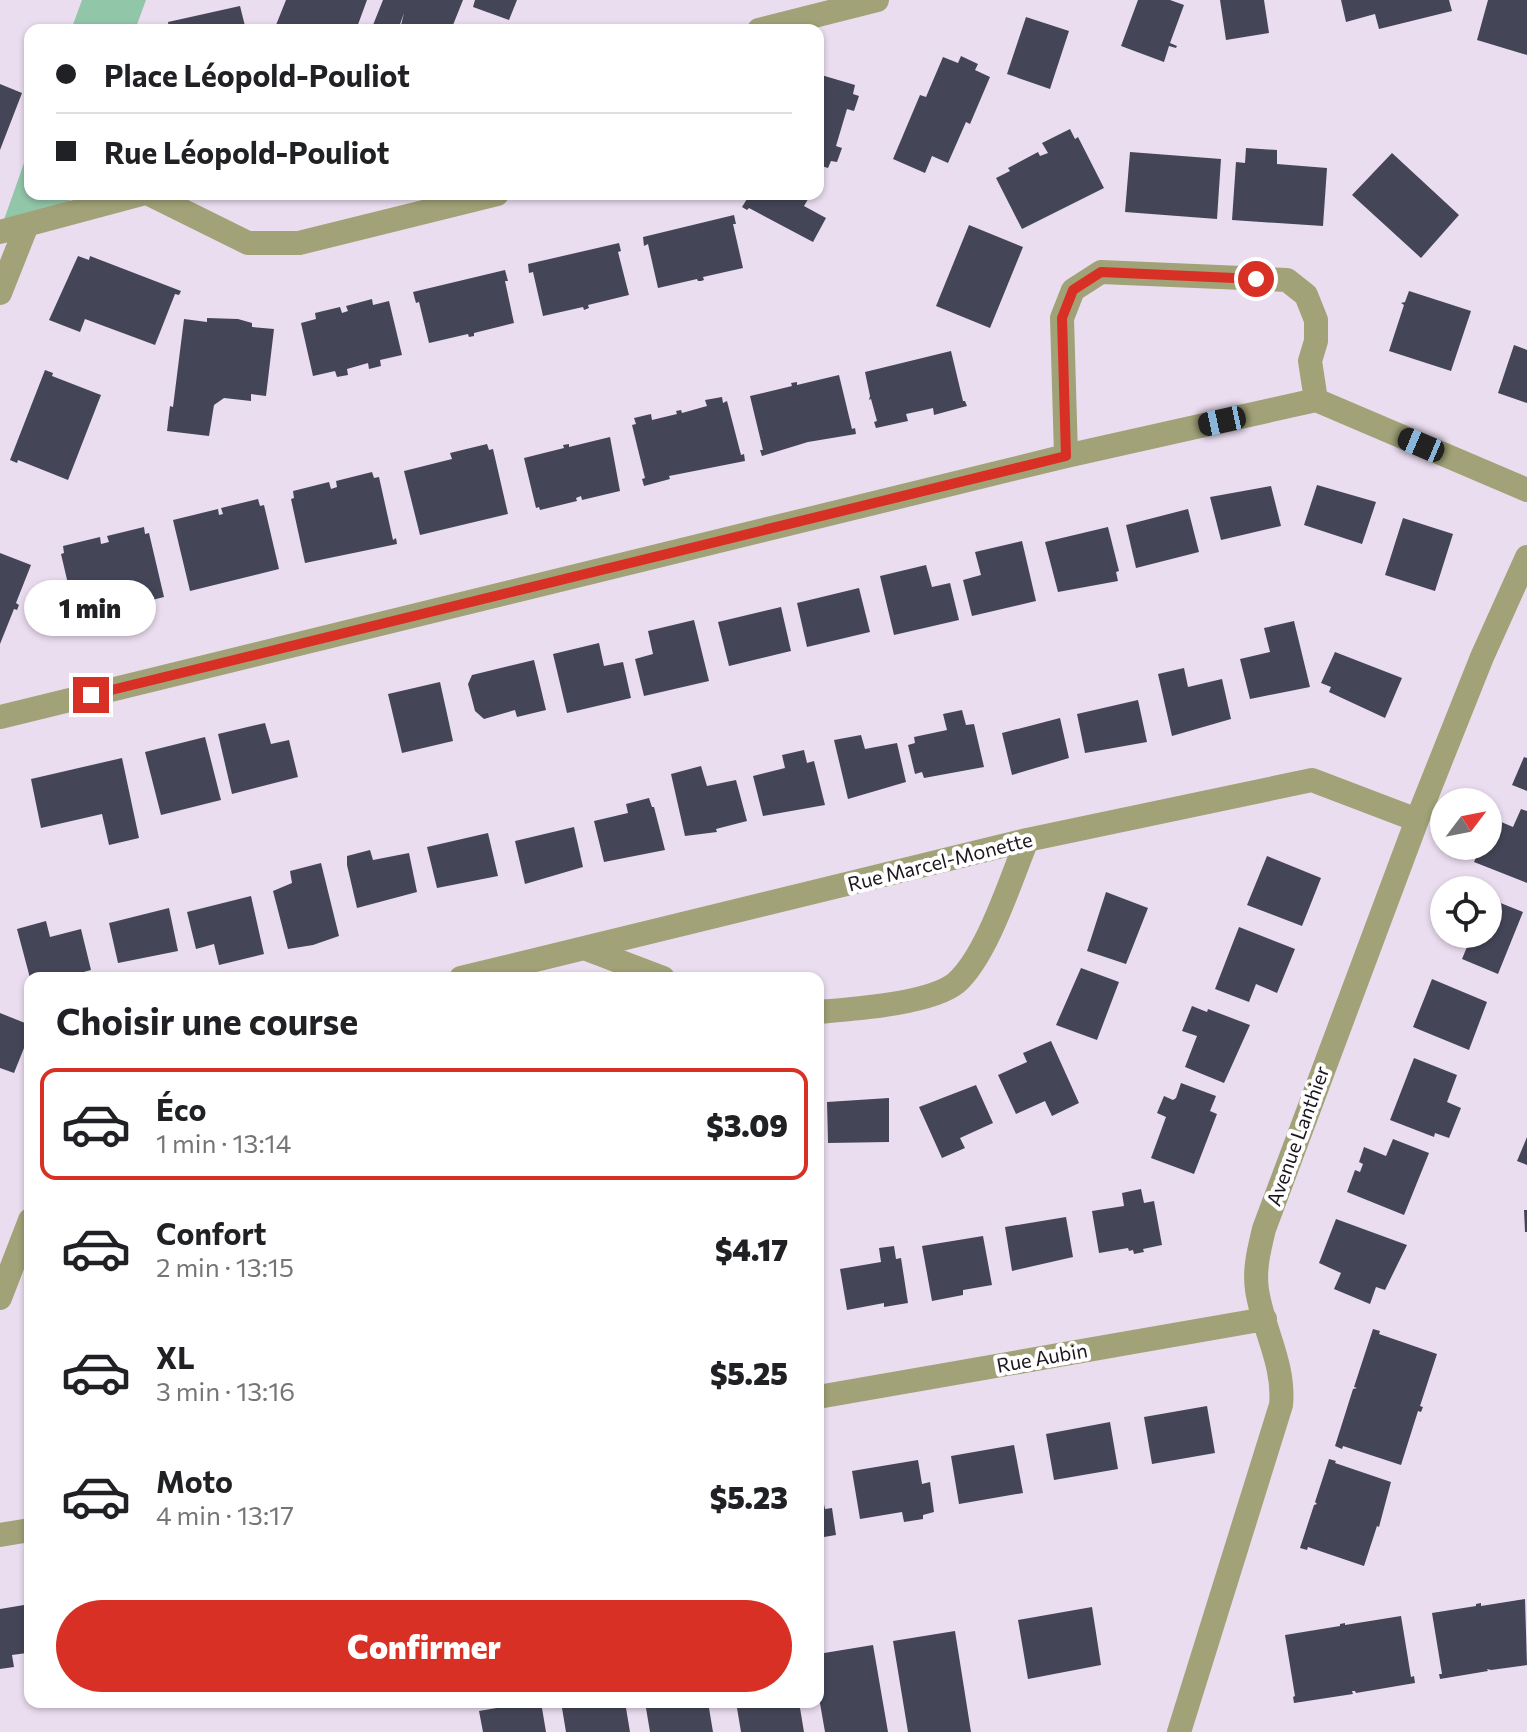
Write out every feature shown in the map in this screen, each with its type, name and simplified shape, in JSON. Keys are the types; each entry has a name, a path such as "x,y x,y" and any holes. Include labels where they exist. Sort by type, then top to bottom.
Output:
{"street":[{"path":"783,24 877,0"},
{"path":"0,232 120,200"},
{"path":"161,200 248,243 271,245 299,243 473,200"},
{"path":"0,293 27,225"},
{"path":"1066,456 1062,318 1073,290 1101,272 1287,280 1306,295 1316,320 1316,341 1310,361 1316,400"},
{"path":"0,717 1066,456 1316,400 1527,490"},
{"name":"Avenue Lanthier","path":"1179,1732 1281,1405 1283,1386 1280,1367 1257,1291 1256,1264 1264,1229 1417,820 1482,657 1527,557"},
{"name":"Rue Marcel-Monette","path":"486,972 1027,840 1312,780 1417,820"},
{"path":"824,1011 921,997 956,983 985,942 1027,840"},
{"path":"584,948 647,972"},
{"path":"0,1298 24,1236"},
{"name":"Rue Aubin","path":"824,1396 1265,1319"},
{"path":"0,1535 24,1531"}],"green space":[{"path":"82,0 146,0 137,24 73,24"},
{"path":"24,163 24,200 70,200 65,214 0,231"}],"building":[{"path":"286,0 367,0 358,24 276,24"},
{"path":"383,0 463,0 453,24 401,24 404,13 400,24 373,24"},
{"path":"475,0 517,0 509,20 473,7"},
{"path":"1138,0 1170,0 1184,5 1170,43 1177,46 1169,46 1164,62 1121,46"},
{"path":"1220,0 1264,0 1269,33 1226,40"},
{"path":"1341,0 1449,0 1452,11 1379,29 1375,14 1346,22"},
{"path":"1488,0 1527,0 1527,55 1477,40"},
{"path":"240,6 244,24 168,24"},
{"path":"1026,17 1069,31 1050,89 1007,74"},
{"path":"961,56 978,64 975,70 990,77 970,124 966,122 948,163 932,156 925,173 893,159 920,95 926,97 943,57 958,63"},
{"path":"824,76 855,85 853,94 859,96 854,111 847,109 836,146 842,148 837,162 831,161 828,168 824,167"},
{"path":"0,84 22,93 0,150"},
{"path":"1070,129 1075,139 1078,137 1104,188 1022,229 996,178 1038,152 1040,156 1048,153 1042,143"},
{"path":"1246,148 1277,150 1277,164 1327,168 1323,226 1232,220 1236,162 1245,163"},
{"path":"1130,152 1221,159 1217,219 1125,212"},
{"path":"1392,153 1459,215 1421,258 1352,195"},
{"path":"746,200 808,200 804,206 826,218 813,242 742,207"},
{"path":"734,215 736,224 733,224 743,268 703,277 701,281 697,279 658,288 648,244 644,246 643,237"},
{"path":"969,225 1023,247 990,328 936,306"},
{"path":"619,243 621,251 618,252 629,295 588,305 589,308 584,310 583,307 543,316 533,272 529,273 528,264"},
{"path":"78,256 89,260 90,256 181,291 179,295 175,294 155,345 85,319 80,332 49,320"},
{"path":"505,270 514,323 474,333 474,336 469,337 468,334 429,343 419,302 416,303 413,292"},
{"path":"1409,291 1471,311 1451,371 1389,351 1404,305 1401,303 1405,302"},
{"path":"372,299 373,305 389,301 402,355 380,360 381,366 369,369 368,363 347,369 348,375 337,377 335,371 313,376 301,323 316,319 315,313 340,307 342,313 348,311 346,306"},
{"path":"207,318 238,319 252,323 252,327 274,329 266,396 251,394 251,401 224,398 214,405 209,436 167,431 184,319 207,322"},
{"path":"1514,345 1527,350 1527,403 1498,393"},
{"path":"951,351 963,401 967,406 934,415 933,408 906,414 908,421 876,428 865,372"},
{"path":"45,370 53,373 52,376 101,395 68,480 18,460 17,463 10,460"},
{"path":"839,375 852,429 855,428 856,434 808,442 762,456 750,396 792,386 791,383 797,382 797,385"},
{"path":"722,397 723,403 727,401 745,461 669,476 670,479 644,486 642,479 645,478 632,425 636,424 634,418 651,414 652,420 677,414 676,411 681,410 682,413 707,406 705,400"},
{"path":"610,437 620,491 582,500 581,496 576,498 577,501 540,510 536,508 524,458 564,448 563,445 569,444 569,447"},
{"path":"487,444 489,450 493,449 508,514 420,535 404,471 452,459 450,453"},
{"path":"372,472 374,478 379,477 393,540 396,538 397,544 305,563 291,499 294,498 293,491 329,482 331,489 337,487 336,481"},
{"path":"1317,485 1376,502 1362,544 1304,525"},
{"path":"1271,486 1281,526 1221,540 1210,497"},
{"path":"258,499 260,506 264,505 279,569 190,591 173,520 218,509 219,515 223,514 221,508"},
{"path":"1188,509 1199,552 1136,568 1126,525"},
{"path":"1403,518 1453,534 1435,591 1385,575"},
{"path":"144,527 145,534 149,533 164,597 121,608 121,604 119,608 76,618 61,554 64,553 63,546 100,537 101,544 109,542 107,536"},
{"path":"1108,527 1119,571 1116,572 1118,581 1058,592 1045,542"},
{"path":"1022,541 1036,601 972,616 963,580 981,575 975,552"},
{"path":"0,553 31,565 16,603 19,605 17,610 14,609 0,644"},
{"path":"926,565 932,587 950,583 959,620 894,635 880,576"},
{"path":"859,588 870,632 807,647 797,603"},
{"path":"781,607 791,651 729,666 718,622"},
{"path":"694,620 709,681 644,696 635,659 653,654 648,631"},
{"path":"1294,621 1310,687 1250,699 1240,659 1270,652 1264,628"},
{"path":"599,643 604,666 623,662 631,698 567,713 553,654"},
{"path":"1335,652 1402,678 1385,718 1329,692 1331,687 1321,683"},
{"path":"534,660 546,710 517,717 515,710 484,719 475,711 468,684 472,675"},
{"path":"1184,668 1188,687 1222,679 1231,719 1172,736 1158,674"},
{"path":"440,682 453,741 402,753 388,694"},
{"path":"1138,700 1147,742 1085,753 1077,714"},
{"path":"962,710 966,725 974,724 984,767 924,778 922,772 915,774 908,745 915,743 914,737 947,730 943,714"},
{"path":"1060,718 1069,758 1012,775 1002,733"},
{"path":"265,723 271,744 289,740 298,777 232,794 218,734"},
{"path":"861,735 865,749 897,743 906,782 848,799 834,740"},
{"path":"205,737 221,800 161,815 145,752"},
{"path":"804,750 807,763 814,761 825,805 763,816 753,776 785,768 782,755"},
{"path":"1524,757 1527,758 1527,791 1512,785"},
{"path":"122,758 139,838 109,845 102,814 41,828 31,779"},
{"path":"701,766 707,786 736,780 747,821 716,829 717,832 685,836 671,774"},
{"path":"649,798 665,850 604,862 594,821 628,813 626,804"},
{"path":"1521,809 1527,811 1527,883 1474,862 1502,860 1502,822 1513,827"},
{"path":"574,827 583,867 525,884 515,841"},
{"path":"488,833 498,876 437,888 427,847"},
{"path":"370,850 373,860 409,853 417,892 357,908 347,856"},
{"path":"1267,856 1321,878 1302,926 1247,905"},
{"path":"321,863 339,936 288,949 273,891 292,883 290,871"},
{"path":"1106,892 1148,908 1126,964 1087,951"},
{"path":"251,896 264,954 219,965 214,944 196,949 187,912"},
{"path":"1502,904 1523,912 1498,974 1462,959 1467,948 1502,948"},
{"path":"169,908 178,951 118,963 109,923"},
{"path":"46,921 50,937 81,929 91,970 28,972 17,929"},
{"path":"1239,927 1295,949 1277,993 1256,984 1249,1002 1215,989"},
{"path":"1081,968 1119,982 1097,1040 1056,1025"},
{"path":"1432,979 1487,1002 1469,1050 1413,1027"},
{"path":"1192,1006 1250,1025 1224,1083 1185,1067 1197,1036 1182,1031"},
{"path":"0,1013 24,1023 24,1048 14,1073 0,1068"},
{"path":"1051,1041 1079,1103 1052,1116 1045,1101 1016,1114 998,1075 1027,1062 1023,1053"},
{"path":"1414,1058 1457,1075 1447,1102 1461,1108 1449,1138 1435,1133 1434,1137 1390,1120"},
{"path":"1181,1083 1216,1096 1210,1111 1217,1114 1194,1174 1151,1158 1166,1117 1157,1113 1164,1096 1173,1100 1176,1098"},
{"path":"976,1085 993,1123 960,1138 965,1148 942,1158 919,1107"},
{"path":"889,1098 889,1142 828,1143 827,1102"},
{"path":"1527,1137 1527,1165 1517,1161"},
{"path":"1393,1139 1429,1153 1404,1215 1347,1192 1355,1170 1360,1172 1363,1164 1359,1162 1364,1147 1386,1156"},
{"path":"1141,1189 1144,1203 1154,1201 1162,1245 1134,1254 1128,1248 1099,1253 1092,1211 1124,1206 1122,1193"},
{"path":"1524,1210 1527,1210 1527,1232 1525,1232"},
{"path":"1066,1217 1073,1257 1012,1271 1005,1227"},
{"path":"1336,1219 1407,1245 1385,1290 1376,1287 1370,1304 1334,1289 1341,1273 1319,1263"},
{"path":"983,1236 992,1285 963,1290 963,1295 932,1301 922,1246"},
{"path":"894,1246 896,1259 901,1258 908,1303 884,1307 884,1303 847,1310 840,1269 881,1262 879,1248"},
{"path":"1373,1329 1380,1331 1379,1334 1437,1354 1420,1406 1423,1407 1421,1412 1418,1411 1401,1465 1335,1446 1353,1389 1357,1388 1354,1387"},
{"path":"1207,1406 1215,1453 1152,1464 1144,1417"},
{"path":"1110,1422 1118,1469 1054,1480 1046,1434"},
{"path":"1014,1445 1023,1493 959,1504 951,1456"},
{"path":"1329,1459 1391,1482 1364,1566 1308,1547 1307,1550 1300,1548 1314,1505 1317,1504 1315,1502"},
{"path":"918,1460 922,1484 930,1482 934,1512 923,1515 923,1519 904,1522 902,1512 860,1519 852,1471"},
{"path":"824,1504 825,1509 832,1508 836,1535 824,1537"},
{"path":"1525,1599 1527,1665 1487,1669 1440,1679 1439,1674 1442,1674 1432,1613 1481,1603 1481,1606"},
{"path":"24,1605 24,1653 12,1655 14,1667 0,1669 0,1609"},
{"path":"1092,1607 1101,1665 1028,1679 1018,1620"},
{"path":"1401,1616 1411,1677 1414,1676 1415,1683 1294,1703 1285,1635"},
{"path":"955,1631 971,1732 908,1732 893,1641"},
{"path":"873,1645 888,1732 825,1732 821,1708 824,1708 824,1653"},
{"path":"542,1708 546,1732 483,1732 479,1711"},
{"path":"562,1708 626,1708 630,1732 566,1732"},
{"path":"646,1708 709,1708 713,1732 650,1732"},
{"path":"737,1708 800,1708 804,1732 741,1732"}],"route":[{"path":"91,695 1066,456 1062,318 1073,290 1101,272 1256,279"}]}
